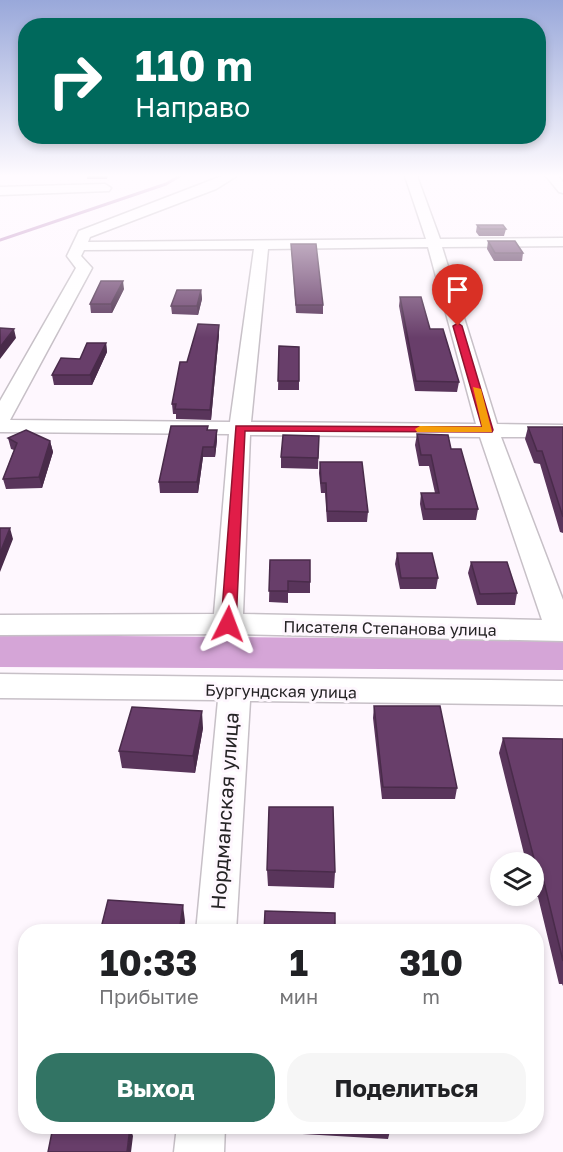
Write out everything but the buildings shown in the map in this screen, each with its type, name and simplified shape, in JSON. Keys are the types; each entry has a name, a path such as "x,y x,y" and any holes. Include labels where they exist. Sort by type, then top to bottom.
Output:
{"street":[{"path":"0,420 84,267 74,256 84,234 93,230"},
{"path":"429,230 488,430 561,631"},
{"path":"79,246 563,242"},
{"path":"228,624 240,428 261,246"},
{"path":"0,426 563,431"},
{"name":"Писателя Степанова улица","path":"0,625 228,624 561,631"},
{"name":"Бургундская улица","path":"0,686 235,691 563,693"},
{"name":"Нордманская улица","path":"217,924 235,691"},
{"path":"199,1152 200,1134"}],"shaded area":[{"path":"0,635 563,640 563,670 0,667"}],"waterway":[{"path":"0,240 30,230"}],"slow traffic":[{"path":"420,429 488,430 476,389"}],"route":[{"path":"228,624 240,428 488,430 458,326"}]}
